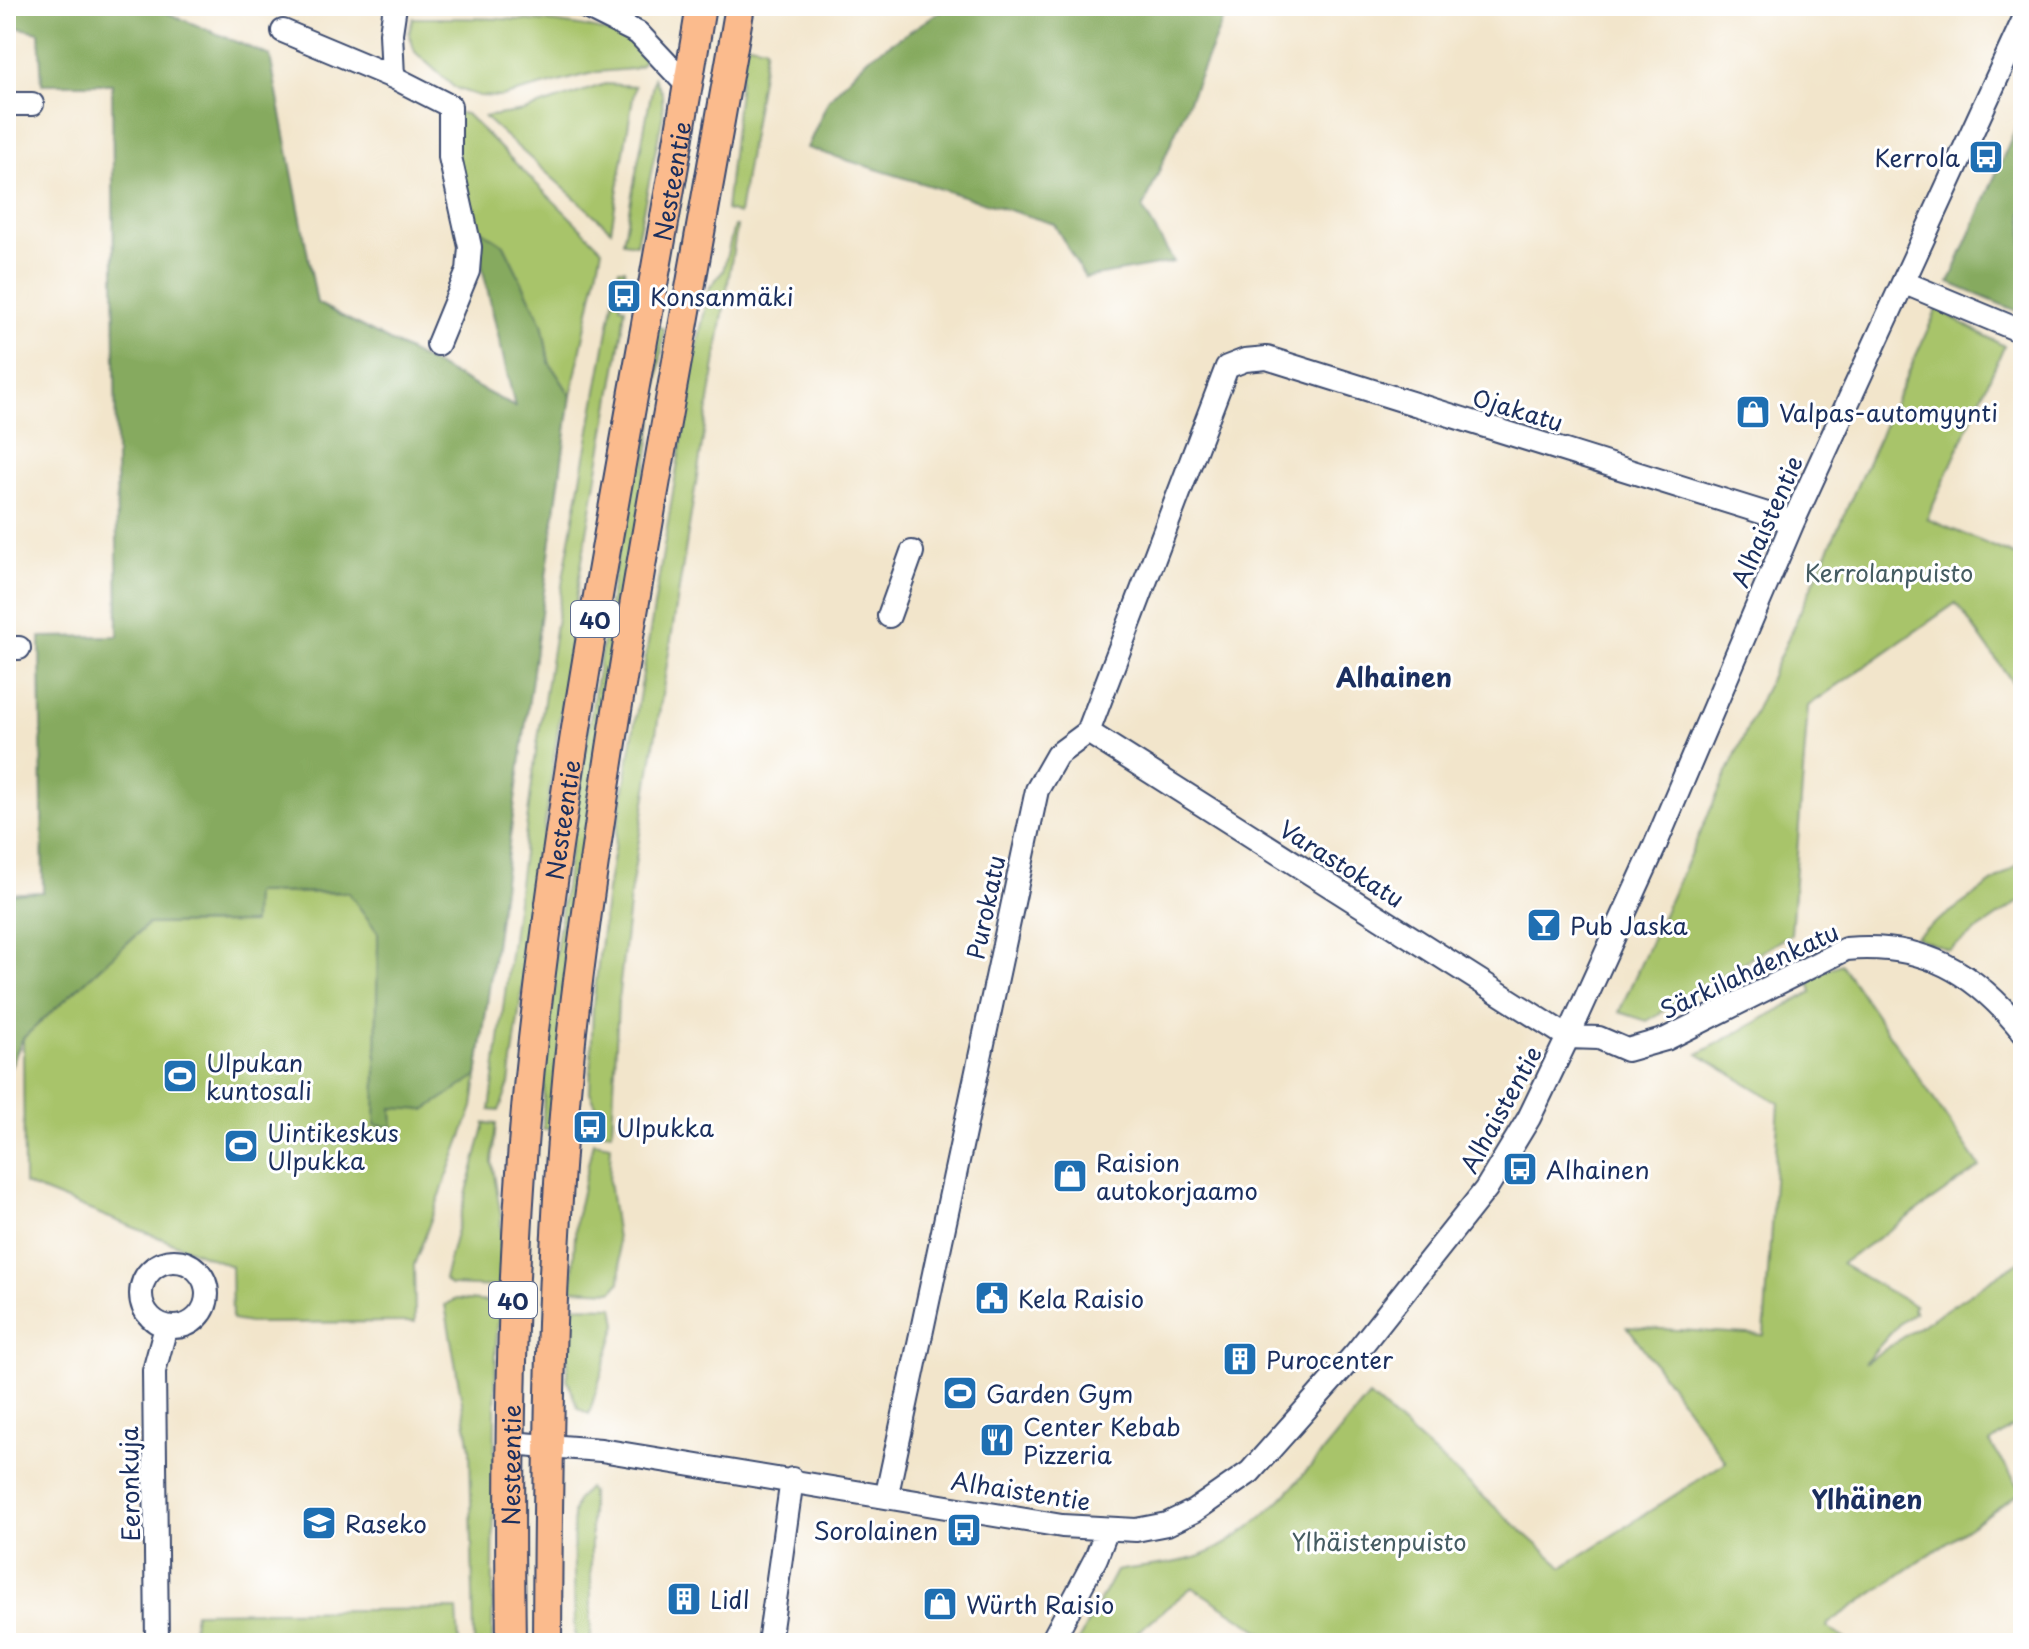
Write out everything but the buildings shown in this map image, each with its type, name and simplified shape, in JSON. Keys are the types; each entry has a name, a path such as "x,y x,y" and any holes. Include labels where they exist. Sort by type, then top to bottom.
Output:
{"main road":[{"name":"Nesteentie","path":"511,1643 509,1443 518,1218 540,978 577,719 701,6"},
{"name":"Nesteentie","path":"547,1643 549,1445 561,1169 575,1009 613,730 740,6"}],"street":[{"path":"393,77 391,33 395,6"},
{"path":"584,6 638,33 686,84"},
{"name":"Alhaistentie","path":"509,1443 549,1445 792,1479 1062,1526 1107,1530 1167,1524 1194,1511 1250,1472 1355,1354 1486,1189 1529,1118 1654,848 1793,522 2023,21"},
{"path":"283,31 445,101 452,114 450,157 470,247 468,271 438,344"},
{"path":"6,104 32,104"},
{"path":"1905,283 2023,332"},
{"name":"Ojakatu","path":"1088,732 1227,367 1245,360 1267,358 1793,522"},
{"path":"889,616 912,552"},
{"name":"Varastokatu","path":"1088,732 1568,1037"},
{"name":"Purokatu","path":"887,1494 1037,790 1057,755 1088,732"},
{"name":"Särkilahdenkatu","path":"1568,1037 1599,1038 1627,1050 1666,1039 1846,949 1877,946 1912,951 1944,964 1981,986 2023,1032"},
{"name":"Eeronkuja","path":"157,1643 154,1371 166,1327"},
{"path":"769,1643 792,1479"},
{"path":"1051,1643 1096,1558 1107,1530"}],"green space":[{"path":"6,6 151,6 270,56 317,303 515,407 472,224 504,245 542,323 549,362 571,396 477,1076 425,1110 392,1108 393,1127 375,1125 378,933 348,892 254,893 253,923 148,924 23,1038 6,1077 6,894 43,892 40,637 118,636 112,84 42,84 39,32 6,25"},
{"path":"949,6 1229,6 1143,209 1174,262 1085,278 1054,224 807,148 829,99 868,58"},
{"path":"413,18 501,19 575,25 607,32 632,42 646,57 641,65 633,69 597,72 501,97 479,96 455,88 415,52 409,33"},
{"path":"744,43 766,47 739,214 726,210"},
{"path":"654,78 662,93 663,115 636,244 623,242"},
{"path":"605,84 635,86 611,230 484,117 524,111"},
{"path":"446,111 466,114 602,249 571,396 549,362 542,323 472,224"},
{"path":"2023,111 2023,304 2019,312 1949,283"},
{"path":"734,226 737,226 630,896 618,1001 612,1132 598,1131 599,1112 590,1092 593,1006 607,891 698,341 710,287 723,271"},
{"path":"619,269 625,269 620,306 625,307 622,334 579,578 509,1084 499,1111 490,1110 536,752 564,573"},
{"name":"Kerrolanpuisto","path":"1937,309 2004,346 1927,519 2021,558 2023,555 2023,697 1956,603 1808,706 1791,934 1647,1021 1619,1012"},
{"path":"657,326 664,329 656,397 553,1129 543,1129 550,1007 565,885 605,624"},
{"path":"2023,861 2023,899 1949,950 1915,937"},
{"name":"Uintikeskus Ulpukka","path":"395,892 487,1001 473,1107 414,1265 415,1322 249,1323 232,1320 231,1266 24,1184 23,1038 148,924 253,923 253,893"},
{"name":"Ylhäistenpuisto","path":"1841,964 1980,1167 1841,1264 1915,1306 1912,1309 1915,1312 1900,1323 1864,1363 2023,1259 2023,1419 1990,1443 2022,1491 1828,1624 1827,1627 1851,1643 1279,1643 1192,1587 1124,1643 1077,1643 1116,1571 1191,1559 1226,1544 1272,1508 1369,1396 1563,1567 1726,1462 1628,1327 1764,1335 1779,1103 1698,1054 1812,992 1808,977"},
{"path":"485,1123 496,1124 492,1162 501,1216 501,1287 450,1285 444,1279"},
{"path":"593,1142 611,1145 609,1181 621,1268 620,1282 612,1291 572,1289 576,1219"},
{"path":"456,1299 500,1303 496,1346 492,1643 474,1643 470,1448 445,1305"},
{"path":"570,1306 614,1307 617,1324 589,1414 578,1408 567,1378"},
{"path":"588,1488 591,1492 591,1643 575,1643 573,1514 577,1500"},
{"path":"457,1609 459,1643 191,1643 195,1612"}],"place":[{"name":"Kerrola","path":"1986,157"},
{"name":"Konsanmäki","path":"624,296"},
{"name":"Valpas-automyynti","path":"1753,412"},
{"name":"Pub Jaska","path":"1544,925"},
{"name":"Ulpukan kuntosali","path":"180,1076"},
{"name":"Ulpukka","path":"590,1127"},
{"name":"Uintikeskus Ulpukka","path":"241,1146"},
{"name":"Alhainen","path":"1520,1169"},
{"name":"Raision autokorjaamo","path":"1070,1176"},
{"name":"Kela Raisio","path":"992,1298"},
{"name":"Purocenter","path":"1240,1359"},
{"name":"Garden Gym","path":"960,1393"},
{"name":"Center Kebab Pizzeria","path":"997,1440"},
{"name":"Raseko","path":"319,1523"},
{"name":"Sorolainen","path":"964,1530"},
{"name":"Lidl","path":"684,1599"},
{"name":"Würth Raisio","path":"940,1604"}],"district":[{"name":"Alhainen","path":"1394,676"},
{"name":"Ylhäinen","path":"1867,1498"}]}
